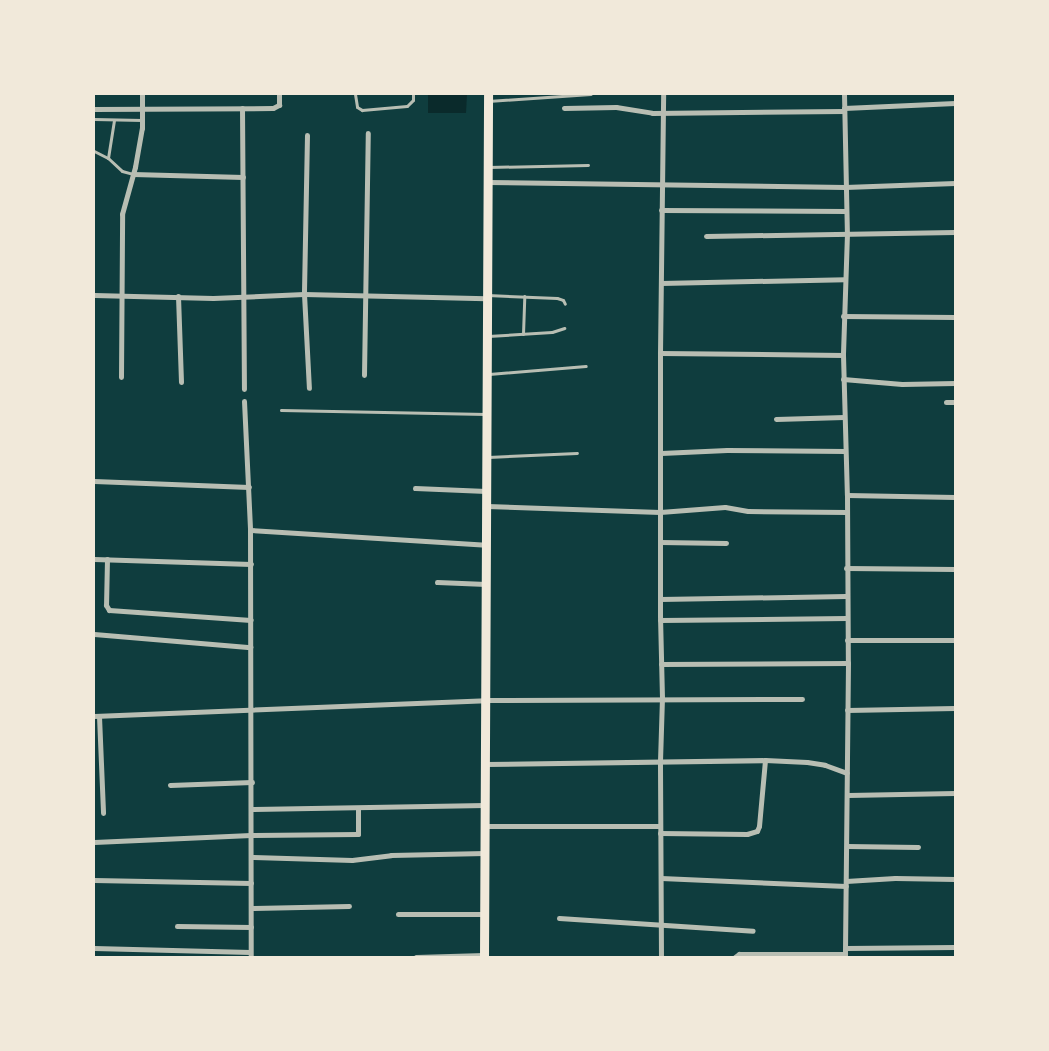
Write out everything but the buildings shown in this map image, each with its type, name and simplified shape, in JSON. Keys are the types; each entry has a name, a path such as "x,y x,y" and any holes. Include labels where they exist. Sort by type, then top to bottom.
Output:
{"main road":[{"path":"484,956 488,98"}],"street":[{"path":"121,377 122,214 133,174 142,120 142,94"},
{"path":"94,109 276,107 279,105 279,94"},
{"path":"661,957 660,353 663,94"},
{"path":"844,94 847,233 842,356 847,495 846,618 848,663 845,953"},
{"path":"564,108 616,106 642,112 663,112 844,109 955,104"},
{"path":"242,108 244,390"},
{"path":"364,375 368,133"},
{"path":"307,135 304,294 309,388"},
{"path":"133,174 243,177"},
{"path":"487,182 662,182 846,187 955,183"},
{"path":"661,210 846,211"},
{"path":"706,236 955,232"},
{"path":"661,282 845,279"},
{"path":"94,295 244,296 304,294 487,296"},
{"path":"178,296 181,382"},
{"path":"843,316 955,317"},
{"path":"660,353 842,356"},
{"path":"843,379 902,384 955,383"},
{"path":"94,948 251,955 250,530 244,400"},
{"path":"946,402 955,402"},
{"path":"776,419 844,417"},
{"path":"661,454 727,450 845,450"},
{"path":"94,481 249,486"},
{"path":"415,488 486,491"},
{"path":"847,495 955,497"},
{"path":"486,506 660,512 726,507 748,511 847,512"},
{"path":"250,530 487,545"},
{"path":"660,542 726,543"},
{"path":"94,559 250,564"},
{"path":"107,559 106,605 108,610 251,620"},
{"path":"846,568 955,569"},
{"path":"437,582 486,584"},
{"path":"660,599 846,596"},
{"path":"660,620 846,618"},
{"path":"94,634 250,647"},
{"path":"847,640 955,640"},
{"path":"662,664 848,663"},
{"path":"103,813 96,716 486,700 802,699"},
{"path":"847,710 955,708"},
{"path":"486,764 765,760 807,762 825,765 847,773"},
{"path":"660,833 747,834 757,831 765,760"},
{"path":"170,785 252,782"},
{"path":"848,795 955,793"},
{"path":"252,809 485,805"},
{"path":"94,842 251,835 358,834 358,808"},
{"path":"484,826 660,826"},
{"path":"847,846 918,847"},
{"path":"252,857 352,860 390,855 485,853"},
{"path":"661,878 846,884 895,878 955,880"},
{"path":"94,880 251,883"},
{"path":"252,908 349,906"},
{"path":"398,914 485,914"},
{"path":"558,918 753,930"},
{"path":"177,926 252,927"},
{"path":"735,957 739,954 845,953 955,947"},
{"path":"416,957 484,956"}],"lane":[{"path":"355,94 357,107 362,110 407,106 413,100 413,94"},
{"path":"488,98 591,94"},
{"path":"94,119 142,120"},
{"path":"108,158 114,120"},
{"path":"94,151 108,158 122,171 133,174"},
{"path":"487,167 588,165"},
{"path":"487,296 562,299 565,304"},
{"path":"523,334 524,296"},
{"path":"486,336 552,332 564,328"},
{"path":"486,375 586,366"},
{"path":"281,410 486,414"},
{"path":"486,457 577,453"}],"water":[{"path":"428,94 467,94 466,113 428,113"}]}
